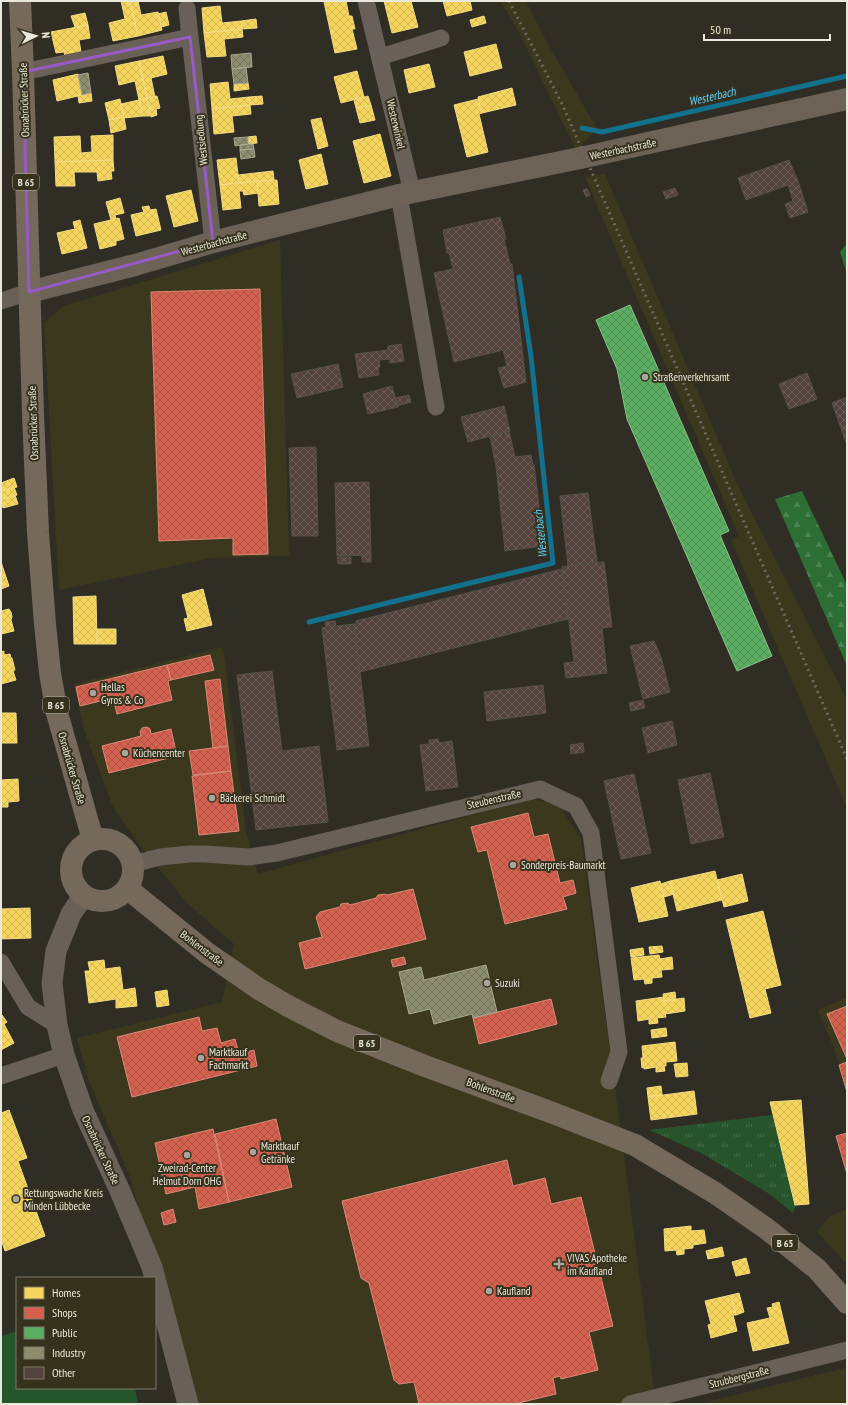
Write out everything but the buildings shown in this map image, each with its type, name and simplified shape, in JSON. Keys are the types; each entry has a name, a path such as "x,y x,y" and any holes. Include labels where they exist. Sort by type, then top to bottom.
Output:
{"main road":[{"name":"Osnabrücker Straße","path":"20,1 36,497 44,618 50,674 57,713 93,840"},
{"name":"Westerbachstraße","path":"29,292 134,265 213,242 406,194 585,157 847,99"},
{"path":"102,838 118,843 125,848 130,855 133,864 134,872 128,889 120,896 112,900 102,902 92,900 77,888 72,879 71,869 77,851 84,844 93,840 102,838"},
{"name":"Bohlenstraße","path":"128,889 206,953 259,989 288,1006 337,1031 425,1066 553,1113 635,1146 715,1193 767,1229 817,1269 847,1303"}],"street":[{"name":"Westerwinkel","path":"366,1 380,57 406,194"},
{"name":"Westsiedlung","path":"187,8 213,242"},
{"path":"23,72 190,37"},
{"path":"380,57 441,38"},
{"path":"406,194 436,407"},
{"path":"1,301 29,292"},
{"name":"Steubenstraße","path":"133,864 160,857 189,854 249,857 277,853 540,789 576,806 591,833 619,1052 609,1081"},
{"name":"Osnabrücker Straße","path":"84,895 71,914 56,951 52,983 57,1025 64,1055 83,1110 120,1191 152,1267 155,1277"},
{"path":"1,962 28,1007 57,1025"},
{"path":"1,1076 64,1055"},
{"name":"Osnabrücker Straße","path":"156,1282 188,1404"},
{"name":"Strubbergstraße","path":"630,1404 847,1350"}],"highlighted area":[{"path":"190,37 213,242 29,292 23,72"}],"shaded area":[{"path":"500,1 526,1 544,37 597,129 576,150 518,30"},
{"path":"605,174 738,486 847,700 847,808 731,540 739,536 585,177"},
{"path":"280,240 289,556 212,558 59,590 44,323 64,306"},
{"path":"223,647 246,831 258,874 530,799 558,804 581,838 653,1383 658,1404 194,1404 185,1366 128,1172 89,1081 77,1038 222,1002 234,944 187,903 139,844 113,807 84,730 74,684"},
{"path":"847,997 847,1092 835,1051 818,1010"},
{"path":"847,1210 847,1264 817,1232 831,1215"},
{"path":"847,1368 847,1404 698,1404"}],"green space":[{"path":"847,243 847,274 840,252"},
{"path":"802,491 847,585 847,666 775,499"},
{"path":"773,1115 796,1205 793,1213 768,1193 701,1153 649,1130"},
{"path":"16,1331 16,1389 135,1389 138,1404 1,1404 1,1336"}],"waterway":[{"name":"Westerbach","path":"582,128 602,132 847,76"},
{"name":"Westerbach","path":"309,622 553,563 531,356 519,277"}],"railway":[{"path":"509,1 563,106 847,759"}],"place":[{"name":"Straßenverkehrsamt","path":"645,377"},
{"name":"Hellas Gyros & Co","path":"93,693"},
{"name":"Küchencenter","path":"125,753"},
{"name":"Bäckerei Schmidt","path":"212,798"},
{"name":"Sonderpreis-Baumarkt","path":"513,865"},
{"name":"Suzuki","path":"487,983"},
{"name":"Marktkauf Fachmarkt","path":"201,1058"},
{"name":"Marktkauf Getränke","path":"253,1152"},
{"name":"Zweirad-Center Helmut Dorn OHG","path":"187,1155"},
{"name":"Rettungswache Kreis Minden Lübbecke","path":"16,1199"},
{"name":"VIVAS Apotheke im Kaufland","path":"559,1264"},
{"name":"Kaufland","path":"489,1291"}]}
